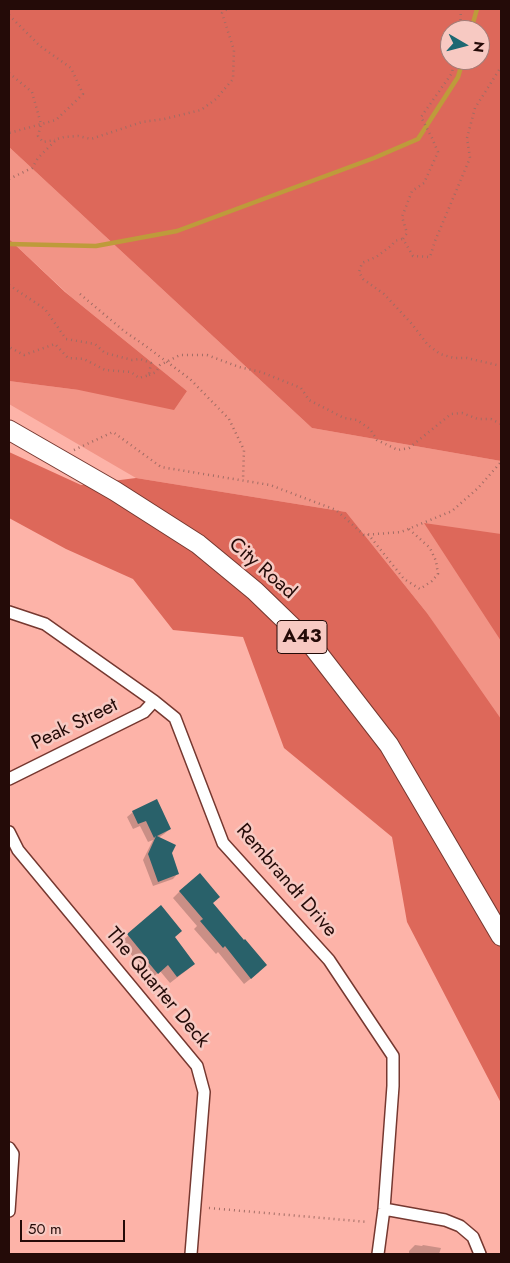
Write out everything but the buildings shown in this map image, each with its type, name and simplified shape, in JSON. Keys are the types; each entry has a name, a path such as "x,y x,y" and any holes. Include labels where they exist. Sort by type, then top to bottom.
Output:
{"highway":[{"name":"City Road","path":"9,430 115,491 198,544 255,591 314,648 389,745 501,936"}],"street":[{"name":"Rembrandt Drive","path":"9,612 46,624 175,718 223,843 329,960 393,1056 393,1086 384,1209 378,1254"},
{"name":"Peak Street","path":"9,779 144,712 154,701"},
{"name":"The Quarter Deck","path":"9,832 18,850 197,1066 204,1092 191,1254"},
{"path":"9,1148 13,1154 9,1211"},
{"path":"384,1209 445,1220 460,1226 473,1238 480,1254"}],"path":[{"path":"9,73 32,92 41,124 38,136 43,142 78,136 91,139 142,122 201,110 216,99 233,79 234,50 222,13 227,9"},
{"path":"9,15 40,46 71,68 83,94 56,120 9,133"},
{"path":"403,239 413,256 430,257 435,240 470,158 466,138 474,108 501,68"},
{"path":"452,70 421,117 438,152 424,183 412,191 402,218 407,233 403,239 395,241 376,257 362,264 359,272 363,279 384,294 428,345 440,354 501,366"},
{"path":"9,179 32,168 38,158 56,139"},
{"path":"9,286 45,309 66,338 95,344 105,353 152,363 148,375"},
{"path":"80,294 124,331 190,379 228,419 244,450 243,480"},
{"path":"9,347 24,355 55,344 68,358 84,359 105,370 131,372 140,378 156,372 160,366 180,355 207,355 239,367 261,372 301,388 309,400 344,418 357,420 370,428 377,440 398,450 409,448 451,414 462,413 478,418 491,419 501,424"},
{"path":"57,458 112,432 160,467 270,485 336,510 364,535 401,532 452,511 478,488 501,462"},
{"path":"368,534 404,578 420,588 432,581 438,574 436,561 430,548 409,529"},
{"path":"208,1208 368,1222"}],"shaded area":[{"path":"9,9 501,9 501,461 312,428 9,147"},
{"path":"9,147 312,428 501,461 501,725 427,613 346,512 136,478 9,404 9,381 79,390 187,391 70,296 9,239"},
{"path":"9,239 65,292 187,391 174,410 79,390 9,381"},
{"path":"9,452 81,485 136,478 346,512 427,613 501,719 501,1103 407,922 392,837 284,748 243,637 173,630 133,579 66,549 9,518"},
{"path":"424,523 501,534 501,641"}],"waterway":[{"path":"474,20 477,9"},
{"path":"9,244 96,246 177,231 374,158 418,139 458,77 460,70"}]}
